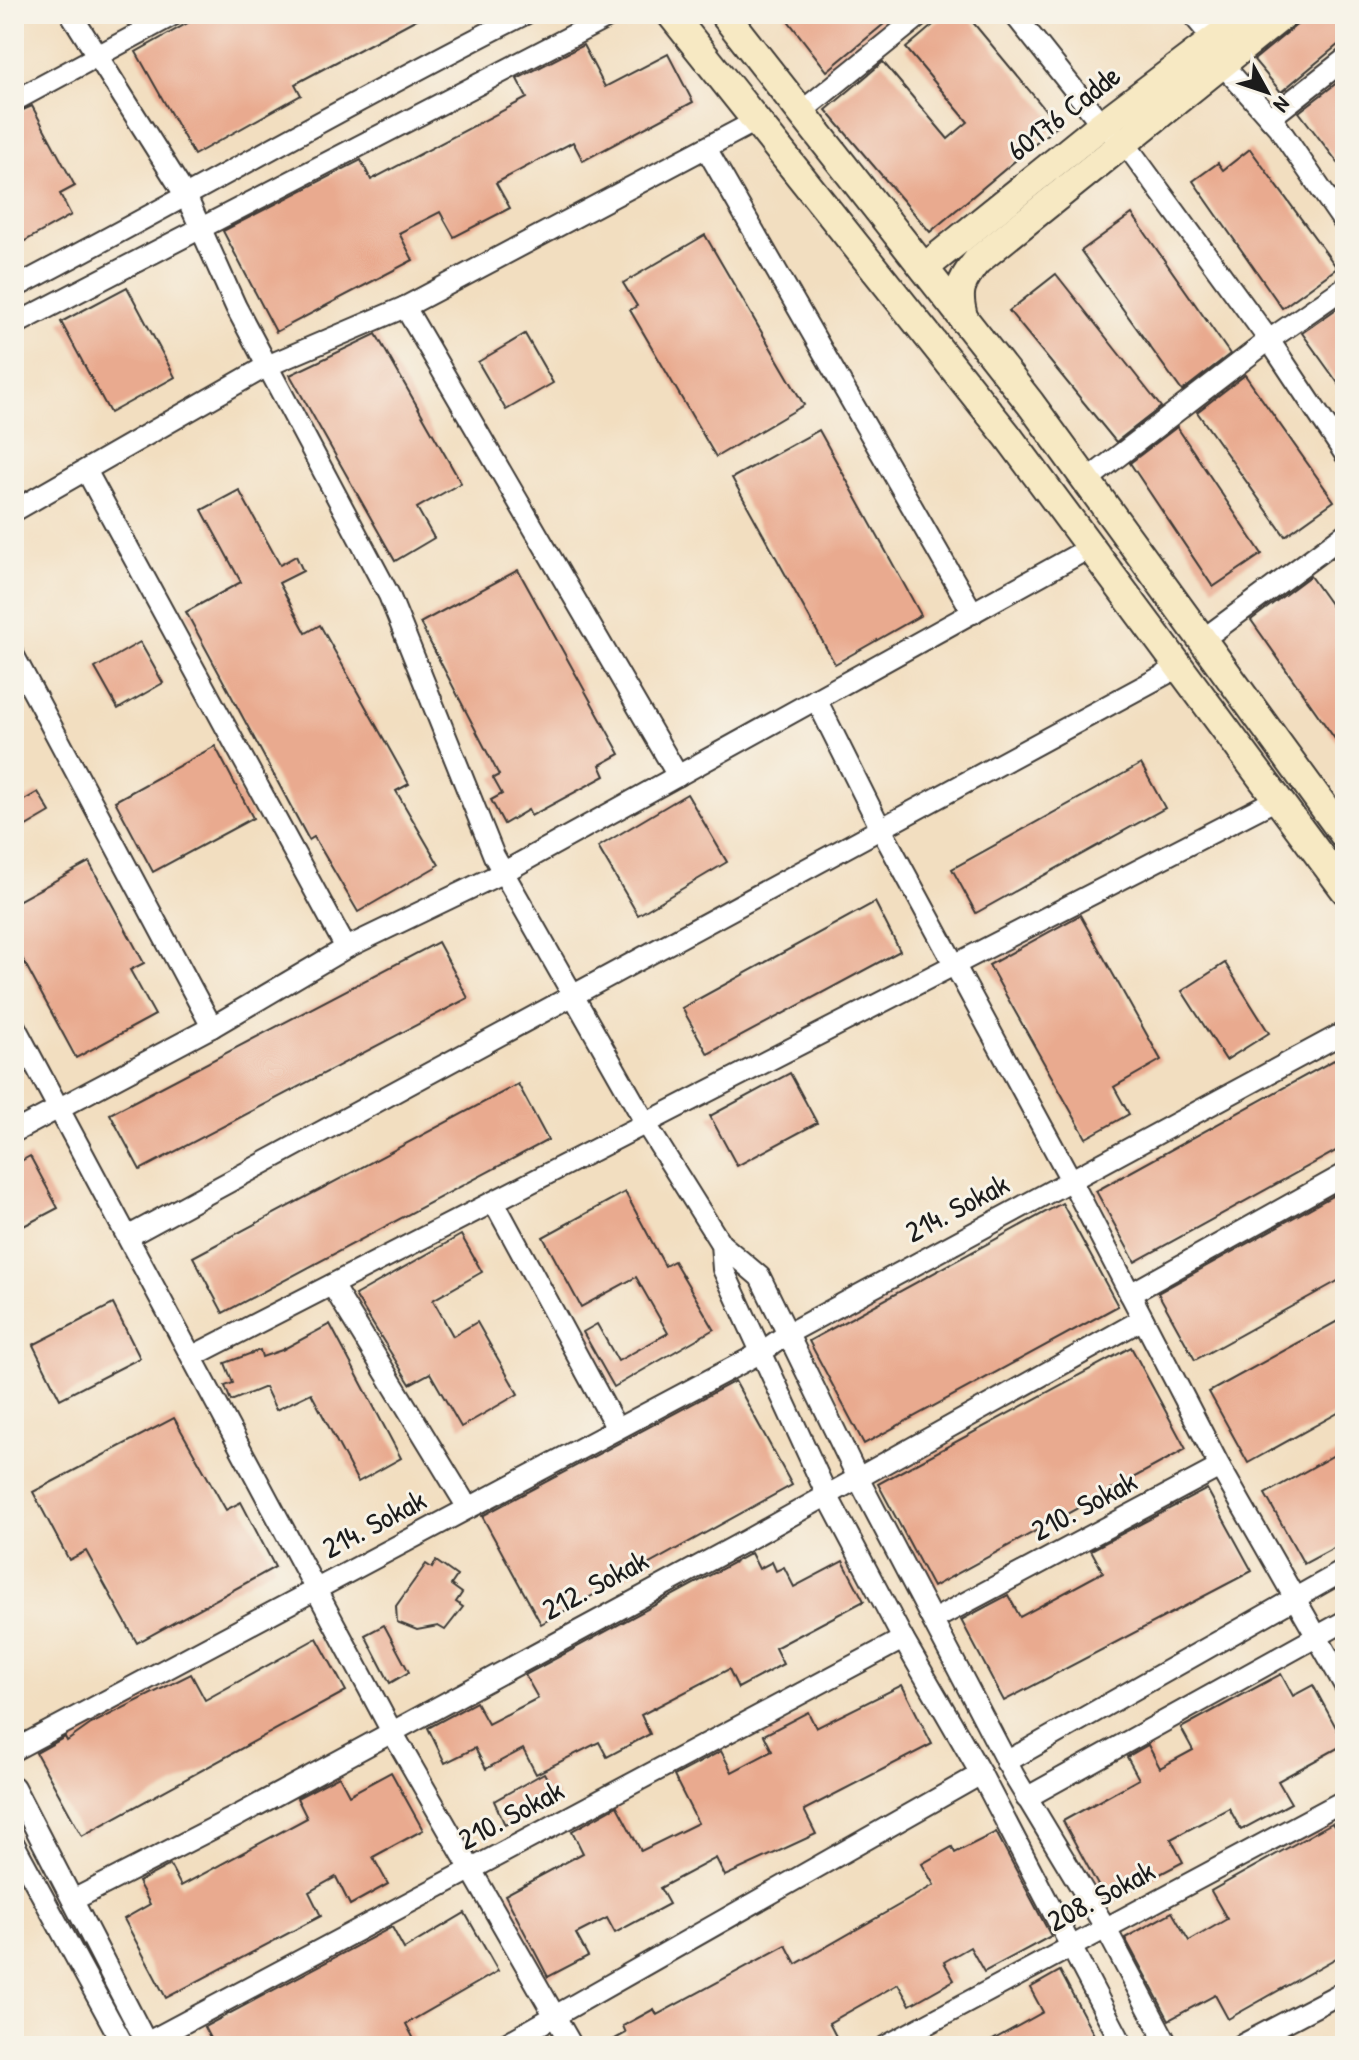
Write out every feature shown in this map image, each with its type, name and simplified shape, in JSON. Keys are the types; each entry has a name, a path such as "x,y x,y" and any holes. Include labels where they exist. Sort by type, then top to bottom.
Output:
{"main road":[{"path":"671,14 1007,435 1345,890"},
{"path":"724,14 924,268 1086,481 1345,836"},
{"name":"60176 Cadde","path":"924,268 1113,134 1218,52 1248,14"},
{"path":"1218,52 1284,14"},
{"path":"965,321 957,298 960,281 977,261 1113,134"}],"street":[{"path":"71,14 187,198 267,366 389,595 504,872 646,1124 721,1244 760,1277 858,1478 1006,1762 1105,1927 1168,2046"},
{"path":"14,101 175,14"},
{"path":"14,288 187,198 385,85 525,14"},
{"path":"14,325 614,14"},
{"path":"801,112 922,14"},
{"path":"1014,14 1113,134 1269,340 1345,454"},
{"path":"1192,14 1345,224"},
{"path":"1270,118 1342,67"},
{"path":"14,511 87,472 267,366 405,307 756,121"},
{"path":"706,148 973,613"},
{"path":"1086,481 1269,340 1345,287"},
{"path":"405,307 678,776"},
{"path":"87,472 346,948"},
{"path":"1202,640 1341,544"},
{"path":"14,1132 212,1027 346,948 504,872 1091,547"},
{"path":"14,656 212,1027"},
{"path":"129,1236 1179,667"},
{"path":"816,699 881,829 1071,1180 1220,1467 1345,1686"},
{"path":"193,1356 1277,799"},
{"path":"14,1025 391,1730 572,2046"},
{"name":"214. Sokak","path":"14,1750 762,1352 787,1334 1345,1032"},
{"path":"1130,1294 1345,1174"},
{"path":"494,1202 617,1429"},
{"path":"721,1244 723,1269 826,1493 903,1639 981,1774 1123,2046"},
{"path":"332,1285 468,1508"},
{"name":"212. Sokak","path":"73,1900 164,1855 747,1540 826,1493 1143,1319"},
{"name":"210. Sokak","path":"933,1620 1220,1467"},
{"path":"1006,1762 1345,1570"},
{"path":"1026,1798 1345,1621"},
{"name":"210. Sokak","path":"147,2044 903,1639"},
{"path":"502,2046 981,1774"},
{"path":"14,1787 147,2044"},
{"name":"208. Sokak","path":"886,2046 1345,1800"},
{"path":"14,1844 124,2046"},
{"path":"1240,2046 1345,1991"}],"building":[{"path":"204,14 426,14 295,84 301,95 194,155 136,52"},
{"path":"783,14 896,14 827,71"},
{"path":"946,14 966,14 1058,125 930,232 826,110 883,62 948,139 968,122 906,48"},
{"path":"1310,14 1345,14 1345,39 1281,92 1254,60"},
{"path":"583,45 605,87 668,54 693,102 583,161 573,142 496,183 510,208 454,237 440,212 399,233 413,260 276,332 223,231 361,160 371,180 527,98 517,79"},
{"path":"1338,82 1345,91 1345,172 1299,112"},
{"path":"32,106 75,186 60,194 71,215 14,247 14,114"},
{"path":"1250,149 1337,268 1282,308 1193,181 1218,163 1223,170"},
{"path":"1132,214 1230,354 1182,391 1081,251"},
{"path":"705,235 804,405 716,457 630,310 637,306 623,283"},
{"path":"1056,274 1161,407 1116,442 1009,311"},
{"path":"127,287 175,377 110,413 61,322"},
{"path":"1345,303 1345,393 1302,333"},
{"path":"376,334 461,483 417,508 434,538 395,561 290,375"},
{"path":"525,334 553,383 506,410 478,362"},
{"path":"1245,375 1334,501 1285,536 1197,412"},
{"path":"1177,427 1262,554 1213,587 1130,463"},
{"path":"819,430 921,615 835,664 732,478"},
{"path":"239,490 280,565 296,556 303,571 279,583 306,633 320,625 409,784 396,791 439,865 358,912 314,837 309,840 186,612 241,582 202,510"},
{"path":"518,570 620,754 600,765 605,776 531,816 528,810 504,824 491,800 502,794 493,778 499,775 420,623"},
{"path":"1310,576 1345,625 1345,753 1251,620"},
{"path":"140,642 163,683 118,709 95,668"},
{"path":"215,746 253,818 153,872 115,801"},
{"path":"1141,764 1165,808 976,913 952,869"},
{"path":"38,792 50,812 14,833 14,806"},
{"path":"687,794 727,862 638,915 598,847"},
{"path":"89,862 144,963 130,970 155,1015 76,1058 14,943 14,903"},
{"path":"875,902 900,951 708,1054 682,1008"},
{"path":"1080,915 1161,1060 1114,1087 1129,1114 1086,1138 989,965"},
{"path":"438,942 468,998 140,1170 110,1114"},
{"path":"1225,963 1269,1033 1226,1060 1182,991"},
{"path":"1345,1054 1345,1146 1135,1262 1096,1191"},
{"path":"790,1073 817,1123 737,1166 710,1116"},
{"path":"518,1084 548,1140 223,1313 193,1257"},
{"path":"30,1156 58,1208 14,1231 14,1165"},
{"path":"1345,1189 1345,1277 1195,1360 1158,1293"},
{"path":"625,1192 665,1266 674,1261 714,1329 614,1387 583,1332 597,1324 618,1361 668,1333 636,1277 581,1307 543,1237"},
{"path":"1062,1203 1118,1306 864,1444 809,1341"},
{"path":"461,1235 482,1272 433,1300 453,1336 477,1322 518,1394 461,1427 430,1373 410,1384 355,1295"},
{"path":"113,1304 140,1358 60,1399 33,1345"},
{"path":"1345,1317 1345,1409 1248,1463 1209,1392"},
{"path":"330,1324 401,1458 358,1482 311,1393 276,1410 265,1387 231,1401 225,1386 233,1383 225,1363 260,1350 262,1357 282,1350"},
{"path":"1131,1347 1186,1449 933,1587 878,1484"},
{"path":"735,1381 792,1485 541,1624 482,1516"},
{"path":"174,1418 226,1510 241,1502 275,1567 137,1643 86,1551 69,1560 33,1492"},
{"path":"1345,1449 1345,1542 1304,1564 1265,1494"},
{"path":"1207,1489 1252,1571 1004,1701 961,1620 1008,1595 1020,1617 1103,1572 1091,1550"},
{"path":"751,1553 759,1569 772,1562 776,1571 784,1567 794,1587 843,1561 864,1601 775,1648 783,1664 738,1688 729,1669 641,1715 650,1734 607,1757 599,1742 536,1774 523,1749 486,1769 475,1748 445,1763 428,1728 476,1702 488,1724 538,1698 525,1675"},
{"path":"436,1561 457,1576 451,1585 462,1593 456,1602 463,1607 445,1630 438,1626 417,1630 397,1622 396,1606 426,1564 432,1568"},
{"path":"384,1625 409,1672 390,1683 365,1635"},
{"path":"317,1638 346,1691 82,1836 36,1753 65,1737 67,1741 91,1724 191,1674 205,1700"},
{"path":"1281,1674 1293,1696 1313,1685 1345,1744 1278,1781 1291,1803 1241,1830 1229,1808 1171,1839 1183,1862 1107,1902 1063,1821 1139,1779 1127,1757 1148,1745 1160,1768 1193,1750 1181,1728"},
{"path":"902,1685 932,1744 804,1810 816,1834 725,1876 716,1858 660,1888 669,1904 615,1933 607,1918 576,1934 588,1956 548,1977 505,1895 583,1853 572,1831 617,1806 641,1851 698,1823 674,1776 721,1751 732,1772 772,1751 764,1735 808,1712 816,1728"},
{"path":"391,1772 423,1830 373,1857 388,1884 350,1905 336,1877 309,1892 321,1916 166,1998 124,1919 150,1904 138,1882 170,1865 181,1886 307,1818 297,1798 339,1776 349,1795"},
{"path":"544,1773 558,1798 505,1825 494,1801"},
{"path":"1332,1823 1345,1845 1345,1953 1228,2019 1215,1995 1169,2020 1125,1938 1172,1912 1189,1941 1227,1919 1211,1891"},
{"path":"996,1832 1051,1936 984,1972 970,1947 944,1962 954,1980 910,2005 898,1984 829,2023 841,2046 602,2046 626,2033 623,2026 654,2009 657,2015 786,1945 796,1964 934,1885 922,1864 952,1847 955,1853"},
{"path":"465,1913 498,1971 406,2024 415,2041 406,2046 214,2046 204,2027 392,1927 404,1949"},
{"path":"1060,1971 1100,2046 982,2046 1043,2012 1030,1988"}]}
